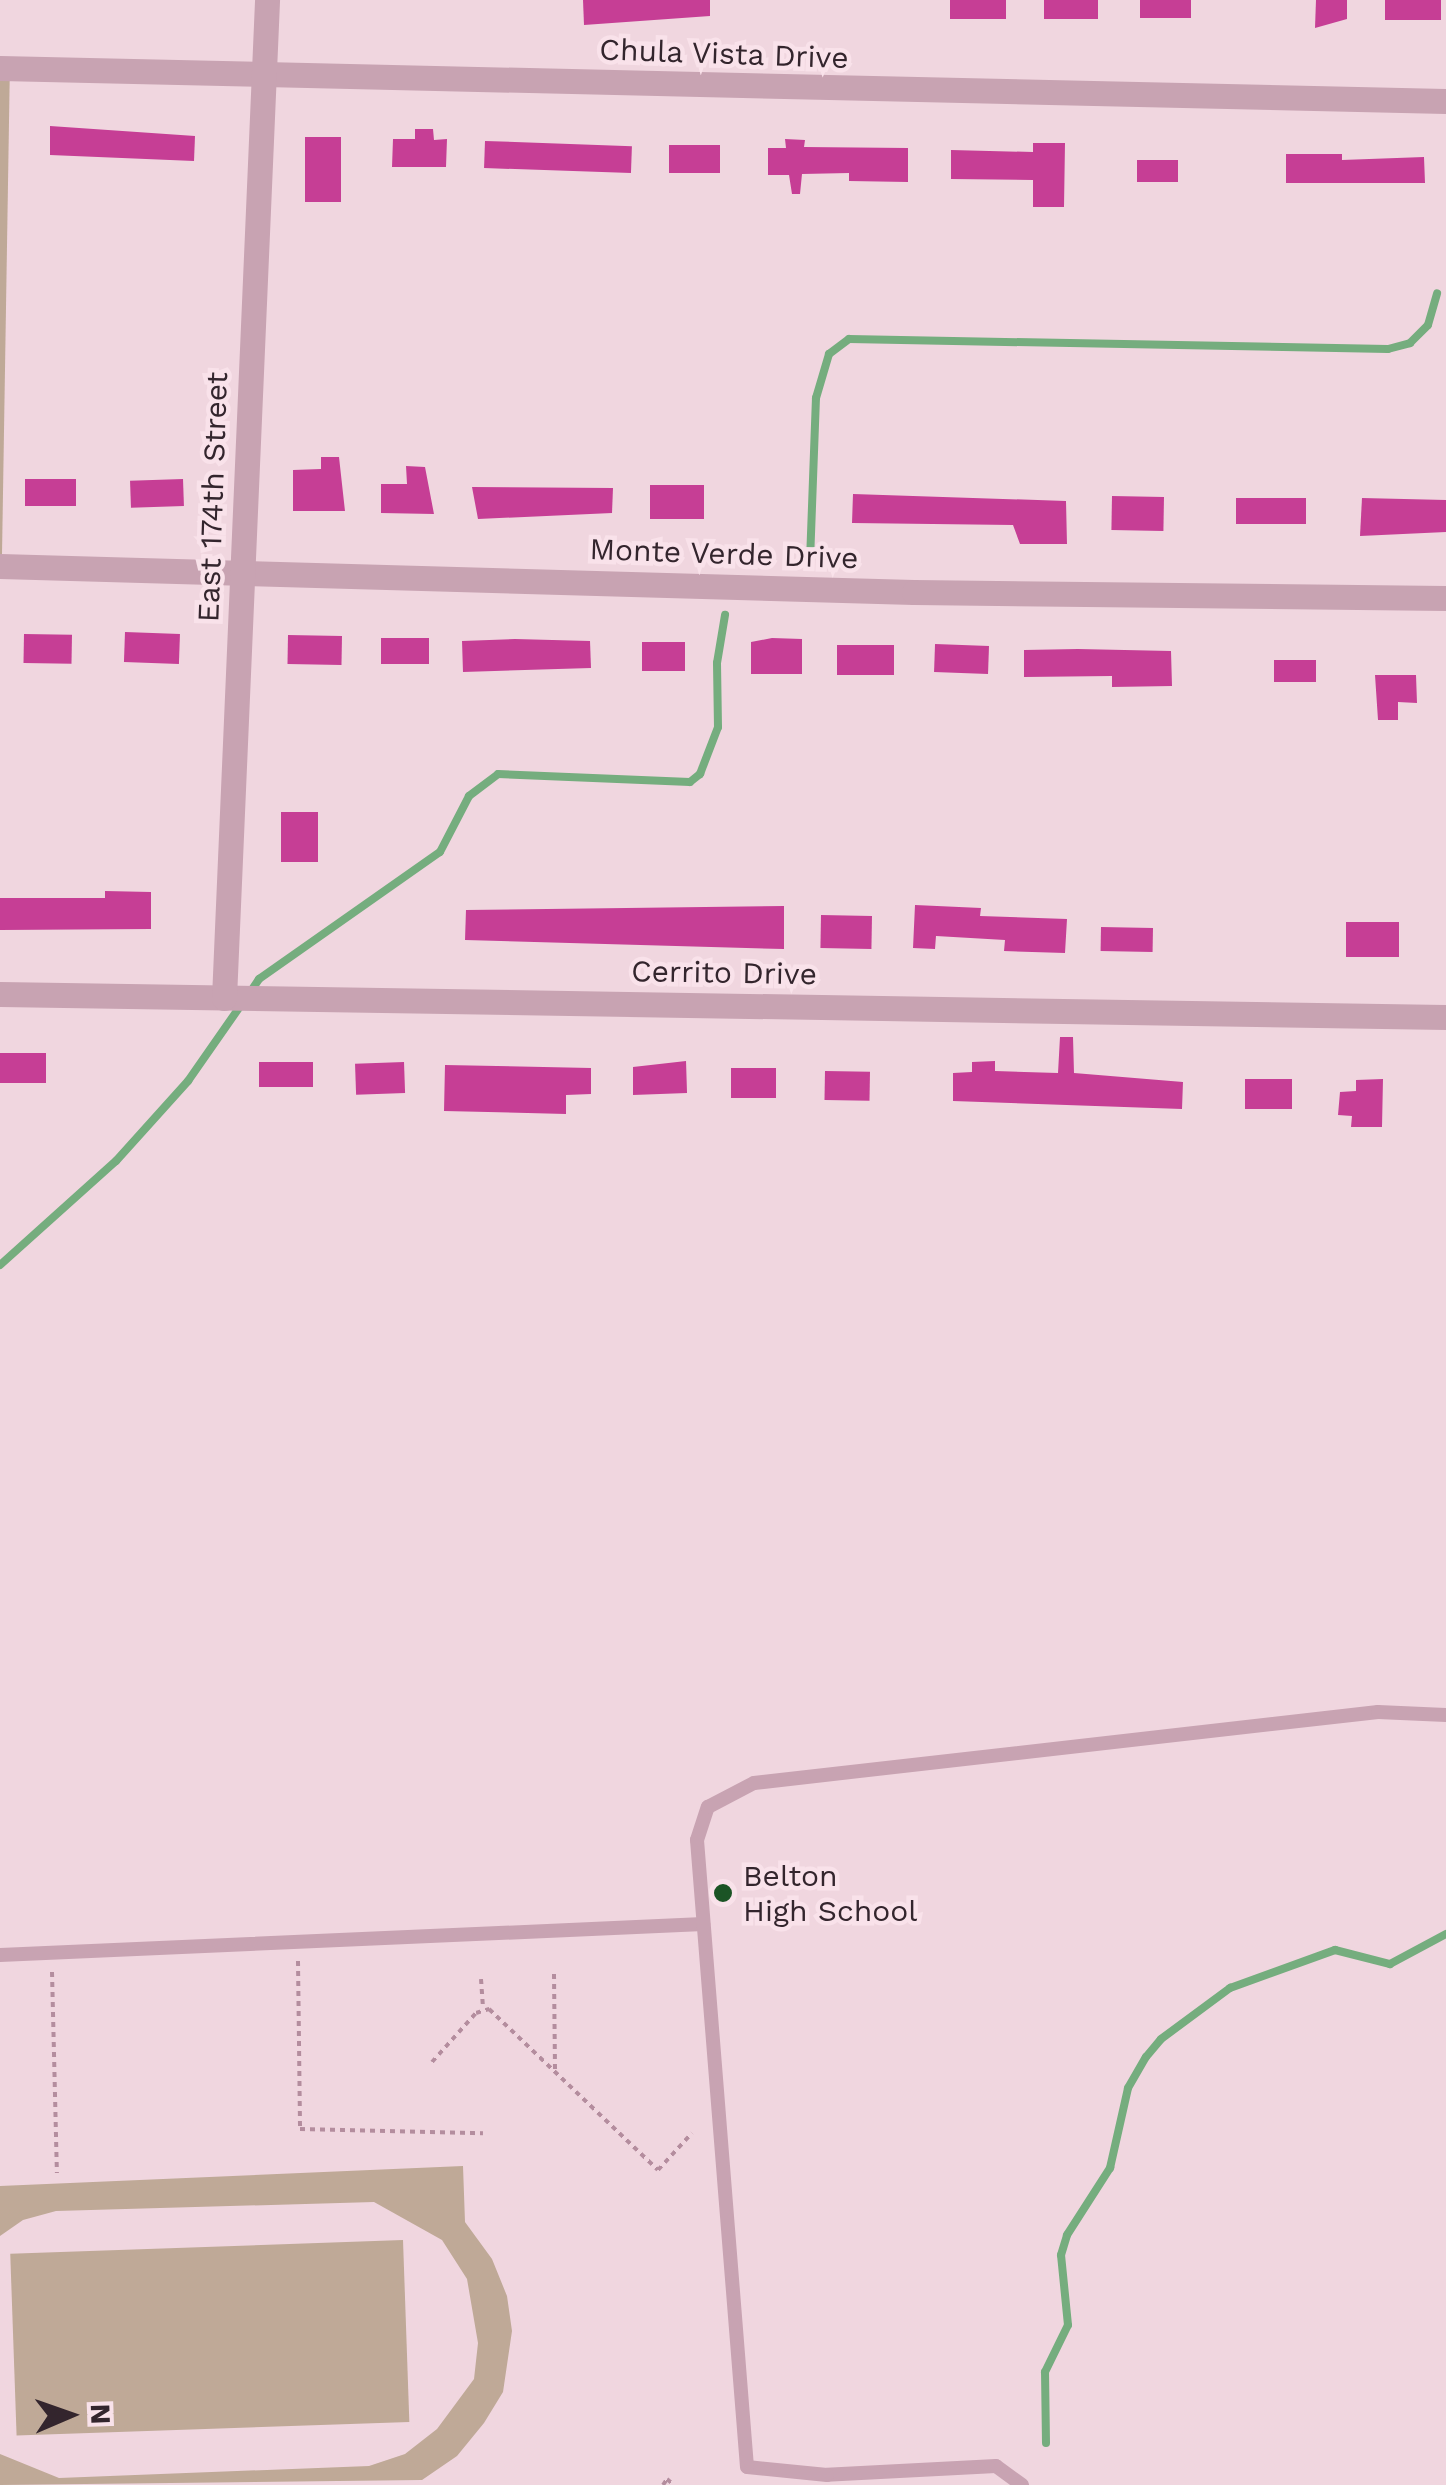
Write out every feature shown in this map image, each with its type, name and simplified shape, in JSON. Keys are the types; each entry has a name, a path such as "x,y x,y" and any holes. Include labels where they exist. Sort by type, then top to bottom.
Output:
{"street":[{"name":"East 174th Street","path":"224,998 267,0"},
{"name":"Chula Vista Drive","path":"0,68 1446,101"},
{"name":"Monte Verde Drive","path":"0,566 914,592 1446,598"},
{"name":"Cerrito Drive","path":"0,994 1446,1017"}],"lane":[{"path":"1022,2485 996,2466 827,2475 747,2467 697,1840 708,1806 754,1784 1378,1712 1446,1715"},
{"path":"0,1955 703,1924"}],"path":[{"path":"298,1942 300,2129 367,2126 483,2133"},
{"path":"51,1953 57,2173"},
{"path":"554,1974 554,2071"},
{"path":"480,1979 483,2009 658,2170 692,2133"},
{"path":"432,2062 483,2009"},
{"path":"663,2485 668,2480 674,2485"}],"shaded area":[{"path":"0,60 10,60 2,555 0,555"},
{"path":"463,2166 465,2222 492,2259 507,2296 512,2331 503,2392 457,2456 422,2480 0,2485 0,2454 59,2478 369,2466 405,2454 437,2429 474,2379 478,2343 467,2279 442,2240 374,2202 56,2211 23,2220 0,2236 0,2186"},
{"path":"403,2240 409,2422 17,2436 10,2254"}],"building":[{"path":"583,0 710,0 710,16 584,25"},
{"path":"950,0 1006,0 1006,19 950,19"},
{"path":"1044,0 1098,0 1098,19 1044,19"},
{"path":"1140,0 1191,0 1191,18 1140,18"},
{"path":"1316,0 1347,0 1347,19 1315,28"},
{"path":"1385,0 1441,0 1441,20 1385,20"},
{"path":"50,126 195,136 194,161 50,155"},
{"path":"415,129 433,129 434,140 447,139 446,167 392,167 393,139 415,139"},
{"path":"305,137 341,137 341,202 305,202"},
{"path":"785,139 805,140 804,147 908,148 908,182 849,181 849,173 802,174 800,194 792,194 789,175 768,175 768,148 786,148"},
{"path":"485,141 632,146 631,173 484,168"},
{"path":"1033,143 1065,143 1064,207 1033,207 1033,180 951,179 951,150 1033,152"},
{"path":"669,145 720,145 720,173 669,173"},
{"path":"1286,154 1342,154 1342,160 1424,157 1425,183 1286,183"},
{"path":"1137,160 1178,160 1178,182 1137,182"},
{"path":"321,457 339,457 345,511 293,511 293,470 321,469"},
{"path":"406,466 425,467 434,514 381,513 381,484 407,484"},
{"path":"25,479 76,479 76,506 25,506"},
{"path":"183,479 184,506 131,508 130,481"},
{"path":"650,485 704,485 704,519 650,519"},
{"path":"472,487 613,488 612,513 478,519"},
{"path":"853,494 1066,501 1067,544 1020,544 1013,525 852,523"},
{"path":"1112,496 1164,497 1163,531 1111,530"},
{"path":"1236,498 1306,498 1306,524 1236,524"},
{"path":"1362,498 1446,500 1446,532 1360,536"},
{"path":"125,632 180,634 179,664 124,662"},
{"path":"24,634 72,635 71,664 23,663"},
{"path":"288,635 342,636 341,665 287,664"},
{"path":"381,638 429,638 429,664 381,664"},
{"path":"802,639 802,674 751,674 751,642"},
{"path":"462,641 590,641 591,668 463,672"},
{"path":"642,642 685,642 685,671 642,671"},
{"path":"935,644 989,646 988,674 934,672"},
{"path":"837,645 894,645 894,675 837,675"},
{"path":"1024,650 1171,651 1172,686 1112,687 1112,676 1024,677"},
{"path":"1274,660 1316,660 1316,682 1274,682"},
{"path":"1375,675 1416,675 1417,703 1398,702 1398,720 1378,720"},
{"path":"281,812 318,812 318,862 281,862"},
{"path":"105,891 151,892 151,929 0,930 0,898 105,898"},
{"path":"915,905 981,908 980,916 1067,919 1065,953 1004,951 1005,940 936,936 935,949 913,948"},
{"path":"784,906 784,949 465,940 466,910"},
{"path":"821,915 872,916 871,949 820,948"},
{"path":"1346,922 1399,922 1399,957 1346,957"},
{"path":"1101,927 1153,928 1153,952 1101,951"},
{"path":"1060,1037 1073,1037 1074,1073 1183,1082 1182,1109 953,1101 953,1073 972,1072 972,1062 995,1061 995,1071 1058,1073"},
{"path":"0,1053 46,1053 46,1083 0,1083"},
{"path":"686,1061 687,1093 633,1095 633,1067"},
{"path":"259,1062 313,1062 313,1087 259,1087"},
{"path":"404,1062 405,1093 356,1095 355,1064"},
{"path":"445,1065 591,1068 591,1094 566,1095 566,1114 444,1111"},
{"path":"731,1068 776,1068 776,1098 731,1098"},
{"path":"825,1071 870,1072 869,1101 824,1100"},
{"path":"1245,1079 1292,1079 1292,1109 1245,1109"},
{"path":"1383,1079 1382,1127 1351,1127 1352,1116 1338,1115 1340,1092 1356,1091 1356,1080"}],"waterway":[{"path":"810,561 816,398 829,354 849,339 1388,349 1410,343 1428,325 1437,293"},
{"path":"249,994 259,979 440,852 469,796 498,774 690,782 700,774 718,727 717,663 725,615"},
{"path":"0,1265 116,1161 188,1081 241,1005"},
{"path":"1046,2443 1045,2372 1068,2325 1061,2255 1067,2235 1110,2168 1128,2088 1146,2057 1161,2039 1230,1988 1335,1950 1390,1964 1446,1934"}],"place":[{"name":"Belton High School","path":"723,1893"}]}
